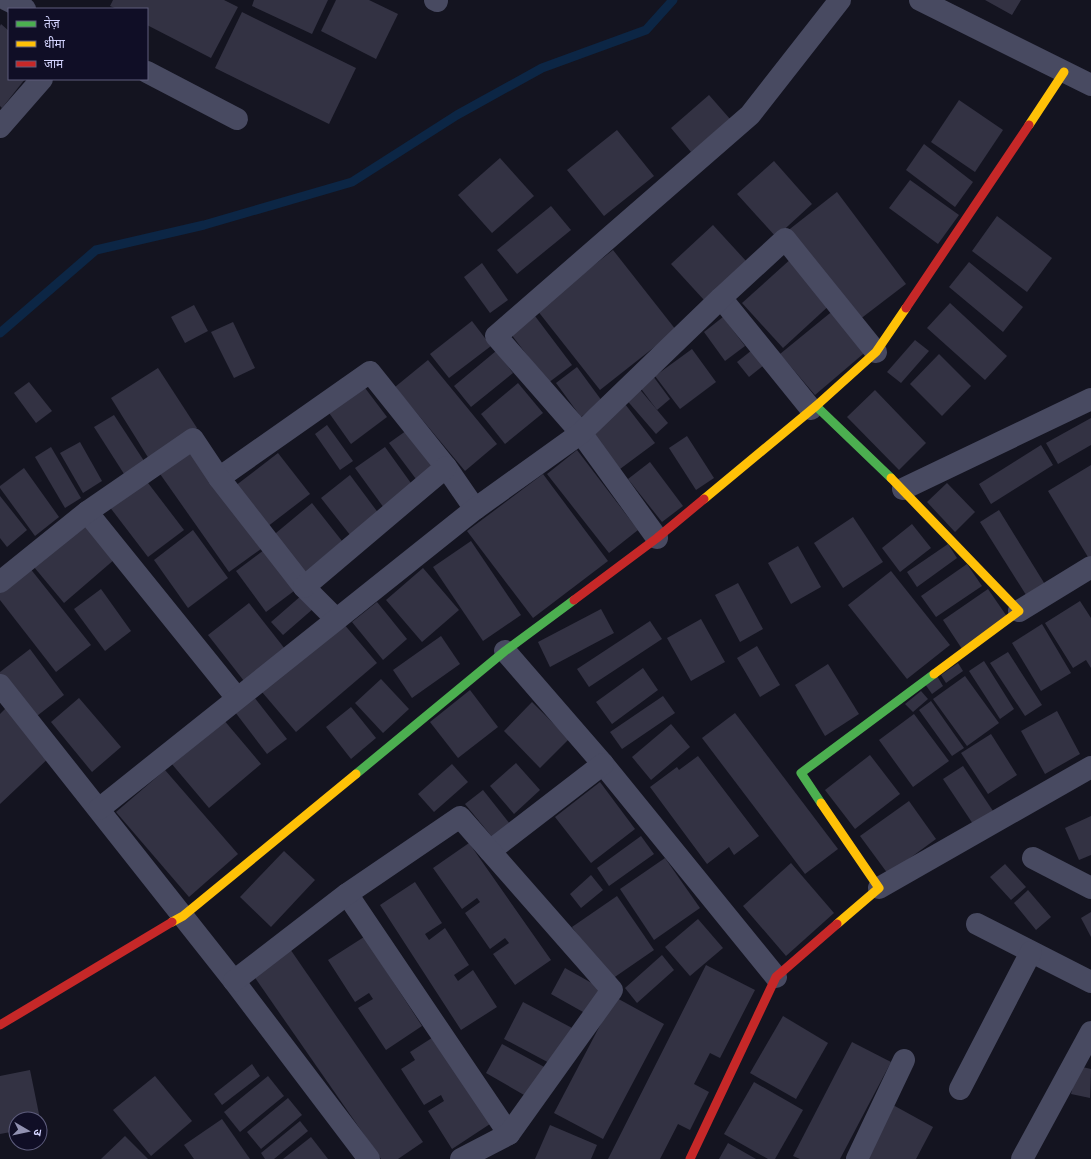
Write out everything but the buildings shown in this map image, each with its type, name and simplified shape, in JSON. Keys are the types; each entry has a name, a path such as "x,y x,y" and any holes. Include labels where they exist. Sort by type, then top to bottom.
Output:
{"street":[{"path":"7,0 23,8"},
{"path":"658,538 581,433 496,336 750,115 840,0"},
{"path":"920,0 1091,85"},
{"path":"0,1025 183,916 505,651 658,538 813,408 876,352 1064,72"},
{"path":"148,73 237,119"},
{"path":"0,127 41,80"},
{"path":"99,809 475,509 581,433 721,298 785,239 876,352"},
{"path":"721,298 813,408 902,489 1019,612"},
{"path":"220,478 370,372 446,467 475,509"},
{"path":"902,489 1091,399"},
{"path":"0,582 87,512 193,439 220,478 304,587 336,619"},
{"path":"304,587 446,467"},
{"path":"87,512 237,698"},
{"path":"879,888 801,773 1019,612 1091,567"},
{"path":"505,651 603,764 776,976"},
{"path":"0,685 234,981 369,1159"},
{"path":"490,851 603,764"},
{"path":"690,1159 776,976 879,888 1091,767"},
{"path":"234,981 348,894 460,817 612,990 509,1134 461,1159"},
{"path":"1033,858 1091,888"},
{"path":"348,894 509,1134"},
{"path":"977,924 1091,982"},
{"path":"960,1089 1031,952"},
{"path":"1022,1159 1091,1032"},
{"path":"857,1159 904,1060"}],"waterway":[{"path":"0,333 96,250 204,225 352,182 457,115 542,68 646,30 673,0"}],"traffic: fast":[{"path":"816,406 891,478"},
{"path":"356,774 505,651 574,600"},
{"path":"821,803 801,773 934,674"}],"traffic: slow":[{"path":"1029,125 1064,72"},
{"path":"704,499 816,406 876,352 906,308"},
{"path":"891,478 1019,611 934,674"},
{"path":"172,922 183,916 356,774"},
{"path":"821,803 879,888 837,924"}],"traffic: jam":[{"path":"906,308 1029,125"},
{"path":"574,600 657,538 704,499"},
{"path":"0,1025 172,922"},
{"path":"690,1159 776,977 837,924"}]}
